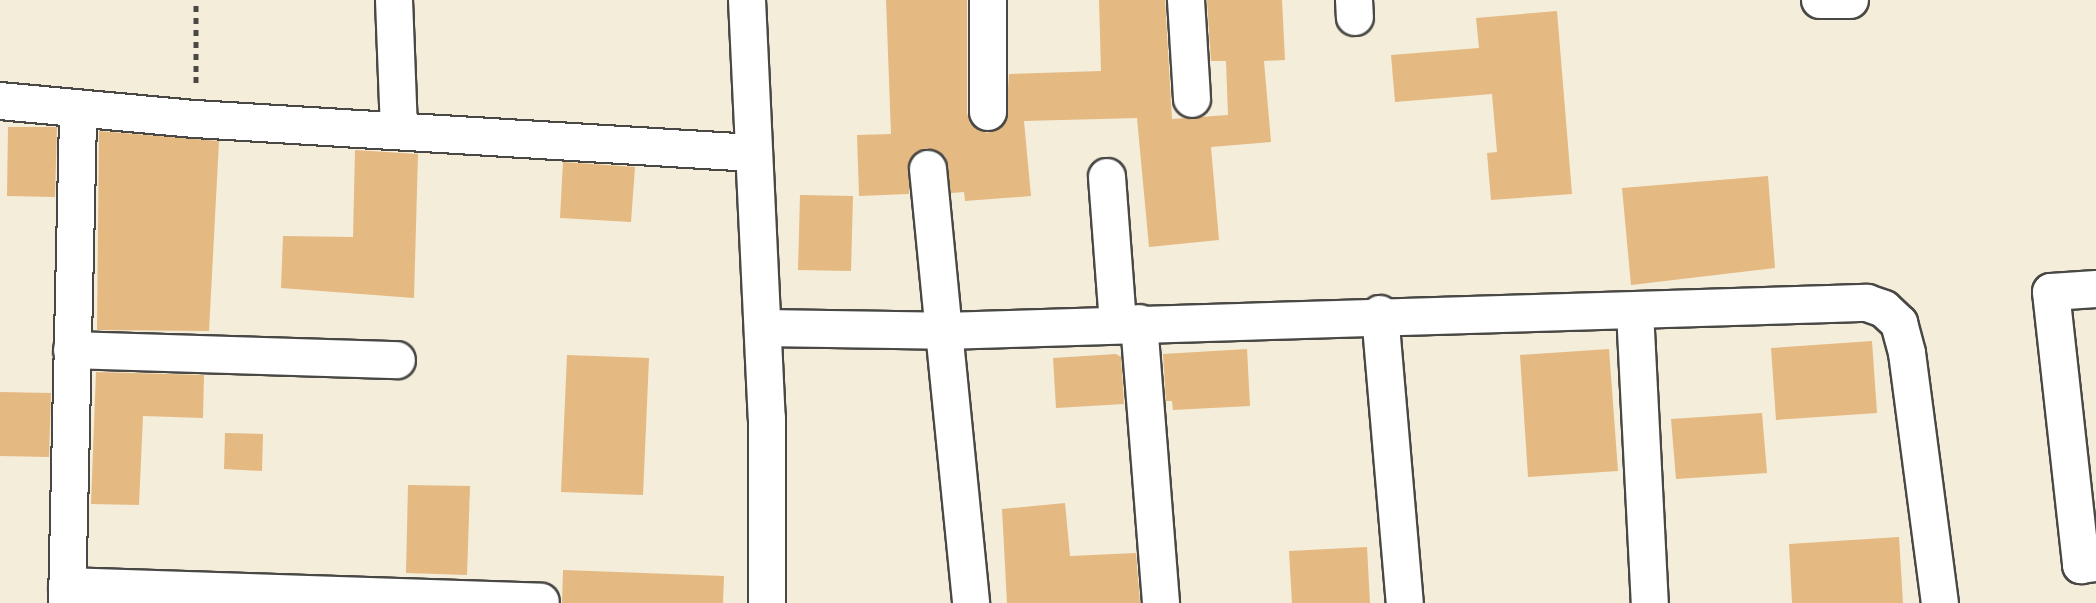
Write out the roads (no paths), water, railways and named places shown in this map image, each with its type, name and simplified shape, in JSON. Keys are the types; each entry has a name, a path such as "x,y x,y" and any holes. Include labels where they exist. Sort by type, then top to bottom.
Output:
{"street":[{"path":"394,0 399,130"},
{"path":"747,0 763,328 767,603"},
{"path":"988,0 988,112"},
{"path":"1186,0 1192,99"},
{"path":"1820,0 1850,0"},
{"path":"0,101 195,119 753,153"},
{"path":"78,109 67,594 541,602"},
{"path":"928,169 971,603"},
{"path":"1107,177 1161,603"},
{"path":"2096,289 2051,292 2081,565 2096,563"},
{"path":"763,328 944,331 1380,314 1635,311 1867,303 1899,323 1940,603"},
{"path":"1635,311 1650,603"},
{"path":"1380,314 1405,603"},
{"path":"72,350 397,360"}]}
